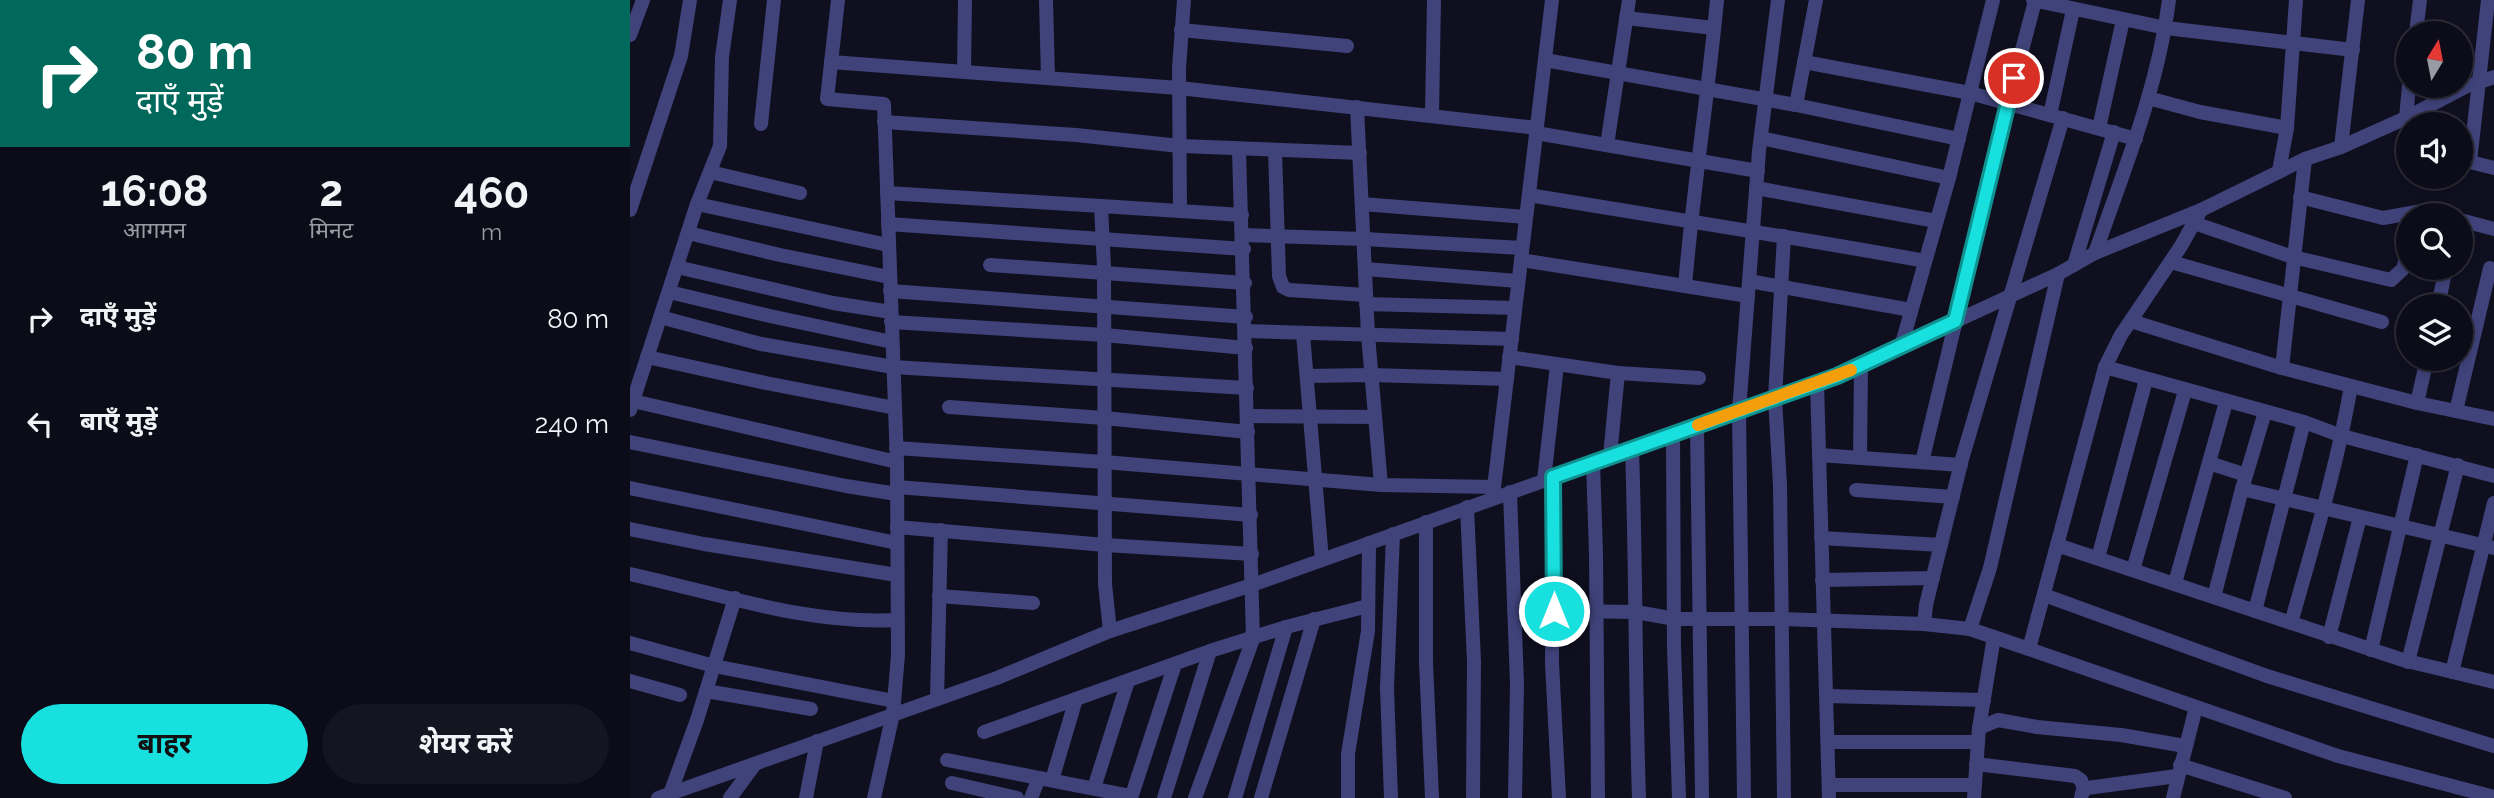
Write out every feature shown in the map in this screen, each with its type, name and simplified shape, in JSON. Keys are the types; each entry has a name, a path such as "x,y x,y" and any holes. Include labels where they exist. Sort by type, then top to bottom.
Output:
{"street":[{"path":"630,35 643,0"},
{"path":"630,210 681,56 690,0"},
{"path":"730,0 722,57 720,146 697,204 632,405 897,455 1104,462 1315,481 1510,492 1861,365 2058,274 2095,253 2197,216 2279,171 2396,122"},
{"path":"761,124 774,0"},
{"path":"838,0 827,99 884,104 897,455 898,655 894,707 874,798"},
{"path":"964,72 965,0"},
{"path":"1046,0 1048,78"},
{"path":"1180,211 1179,88 1184,0"},
{"path":"1432,116 1434,0"},
{"path":"1494,492 1552,0"},
{"path":"1607,145 1629,0"},
{"path":"1685,286 1690,222 1709,90 1717,0"},
{"path":"1744,798 1739,411 1756,187 1778,0"},
{"path":"1796,105 1816,0"},
{"path":"1901,347 1949,178 1993,0"},
{"path":"1922,462 2034,0 2166,29 2353,50"},
{"path":"2095,253 2148,98 2166,29 2169,0"},
{"path":"2279,171 2287,128 2296,0"},
{"path":"2341,147 2358,0"},
{"path":"2417,21 2420,0"},
{"path":"2488,0 2487,79 2470,162 2494,168"},
{"path":"1924,624 1961,465 2057,117 2073,10"},
{"path":"1626,18 1714,27"},
{"path":"2099,128 2123,20"},
{"path":"1181,30 1347,46"},
{"path":"1545,60 1796,105 1959,139"},
{"path":"831,62 1179,88 1357,107 1536,130 1758,171"},
{"path":"1804,62 1970,93 2136,139"},
{"path":"2418,112 2487,79"},
{"path":"2148,98 2200,112 2287,128"},
{"path":"1357,107 1368,335 1381,485"},
{"path":"884,122 1076,135 1239,150 1360,153"},
{"path":"2074,265 2113,132"},
{"path":"1761,138 1949,178"},
{"path":"1195,798 1253,639 1245,283 1239,150"},
{"path":"1275,151 1279,276 1283,287 1366,300 1515,308"},
{"path":"2282,368 2305,159"},
{"path":"710,172 800,193"},
{"path":"1756,187 1937,222"},
{"path":"887,193 1242,215"},
{"path":"1529,195 1753,230 1925,261"},
{"path":"2300,197 2384,218 2396,216"},
{"path":"697,204 888,246"},
{"path":"1362,204 1526,217"},
{"path":"1101,206 1104,274 1105,584 1110,631"},
{"path":"2197,216 2293,257 2390,280 2396,275"},
{"path":"2029,649 2105,367 2111,352 2171,262 2197,216"},
{"path":"2473,223 2494,229"},
{"path":"888,224 1102,238 1243,242 1278,236 1364,239 1522,254 1685,286 1780,287 1911,310"},
{"path":"688,233 890,284 1246,324 1303,334 1511,339"},
{"path":"1784,236 1775,398 1784,798"},
{"path":"2171,262 2382,322"},
{"path":"990,265 1245,283"},
{"path":"677,267 891,317 1246,348"},
{"path":"2456,411 2490,268"},
{"path":"1365,269 1518,281"},
{"path":"1970,629 1990,568 2058,274"},
{"path":"669,292 892,342"},
{"path":"660,317 761,344 893,367 1247,388"},
{"path":"2131,321 2282,368 2417,403 2494,419"},
{"path":"1303,334 1322,560"},
{"path":"648,356 766,383 895,408"},
{"path":"1509,357 1618,373 1699,378"},
{"path":"1557,365 1548,478 1554,611 1552,663 1559,798"},
{"path":"1860,458 1861,365"},
{"path":"2105,367 2304,422 2342,436 2494,476"},
{"path":"2417,403 2424,371"},
{"path":"1610,456 1618,373"},
{"path":"1307,376 1507,379"},
{"path":"2098,558 2146,380"},
{"path":"1817,383 1829,792 1974,791 1979,735 1994,637"},
{"path":"2291,624 2324,509 2351,386"},
{"path":"2133,570 2185,391"},
{"path":"2175,583 2227,402"},
{"path":"949,407 1248,432"},
{"path":"2214,597 2265,412"},
{"path":"1248,416 1375,417"},
{"path":"2255,611 2304,422"},
{"path":"1697,426 1702,798"},
{"path":"1673,434 1679,798"},
{"path":"630,442 846,486 1251,515"},
{"path":"1632,449 1639,798"},
{"path":"1819,455 1961,465"},
{"path":"2371,650 2417,455"},
{"path":"1593,462 1598,798"},
{"path":"2209,463 2244,482 2285,499 2489,547"},
{"path":"2408,662 2458,466"},
{"path":"630,488 897,543"},
{"path":"1856,490 1953,497"},
{"path":"664,796 817,741 894,707 937,699 997,678 1110,631 1252,585 1369,543 1467,507 1494,492"},
{"path":"1510,492 1517,684 1515,798"},
{"path":"2452,672 2489,547 2494,503"},
{"path":"1467,507 1474,662 1474,798"},
{"path":"2329,637 2360,517"},
{"path":"1426,522 1426,662 1432,798"},
{"path":"897,527 1105,545 1251,554"},
{"path":"630,529 704,544 897,575"},
{"path":"937,699 942,530"},
{"path":"1391,798 1387,688 1393,534"},
{"path":"1821,538 1941,545"},
{"path":"1348,798 1348,754 1368,631 1369,543"},
{"path":"2057,545 2408,662 2492,681 2494,666"},
{"path":"630,574 832,618 868,622 897,620"},
{"path":"1822,580 1933,578"},
{"path":"2044,594 2267,676 2494,746"},
{"path":"939,596 1033,603"},
{"path":"664,796 706,691 735,598"},
{"path":"984,732 1210,651 1286,627 1368,606"},
{"path":"1514,610 1636,612 1675,619 1939,624 1970,629 2338,756 2492,794"},
{"path":"1261,798 1314,620"},
{"path":"1235,798 1286,627"},
{"path":"630,643 714,666 894,707"},
{"path":"1164,798 1210,651"},
{"path":"947,760 1046,779 1085,791 1131,797 1175,664"},
{"path":"630,681 680,695"},
{"path":"1085,791 1128,681"},
{"path":"706,691 811,709"},
{"path":"1827,696 1984,700"},
{"path":"1031,798 1046,779 1076,699"},
{"path":"2173,798 2196,707"},
{"path":"1828,742 1979,735 1998,720 2185,746"},
{"path":"806,798 817,741"},
{"path":"730,798 755,764"},
{"path":"1976,764 2075,776 2081,780 2083,794 2179,770 2285,798"},
{"path":"952,783 1017,798"}],"slow traffic":[{"path":"1698,425 1851,370"}],"route":[{"path":"1554,611 1553,477 1837,376 1955,321 2014,78"}]}
